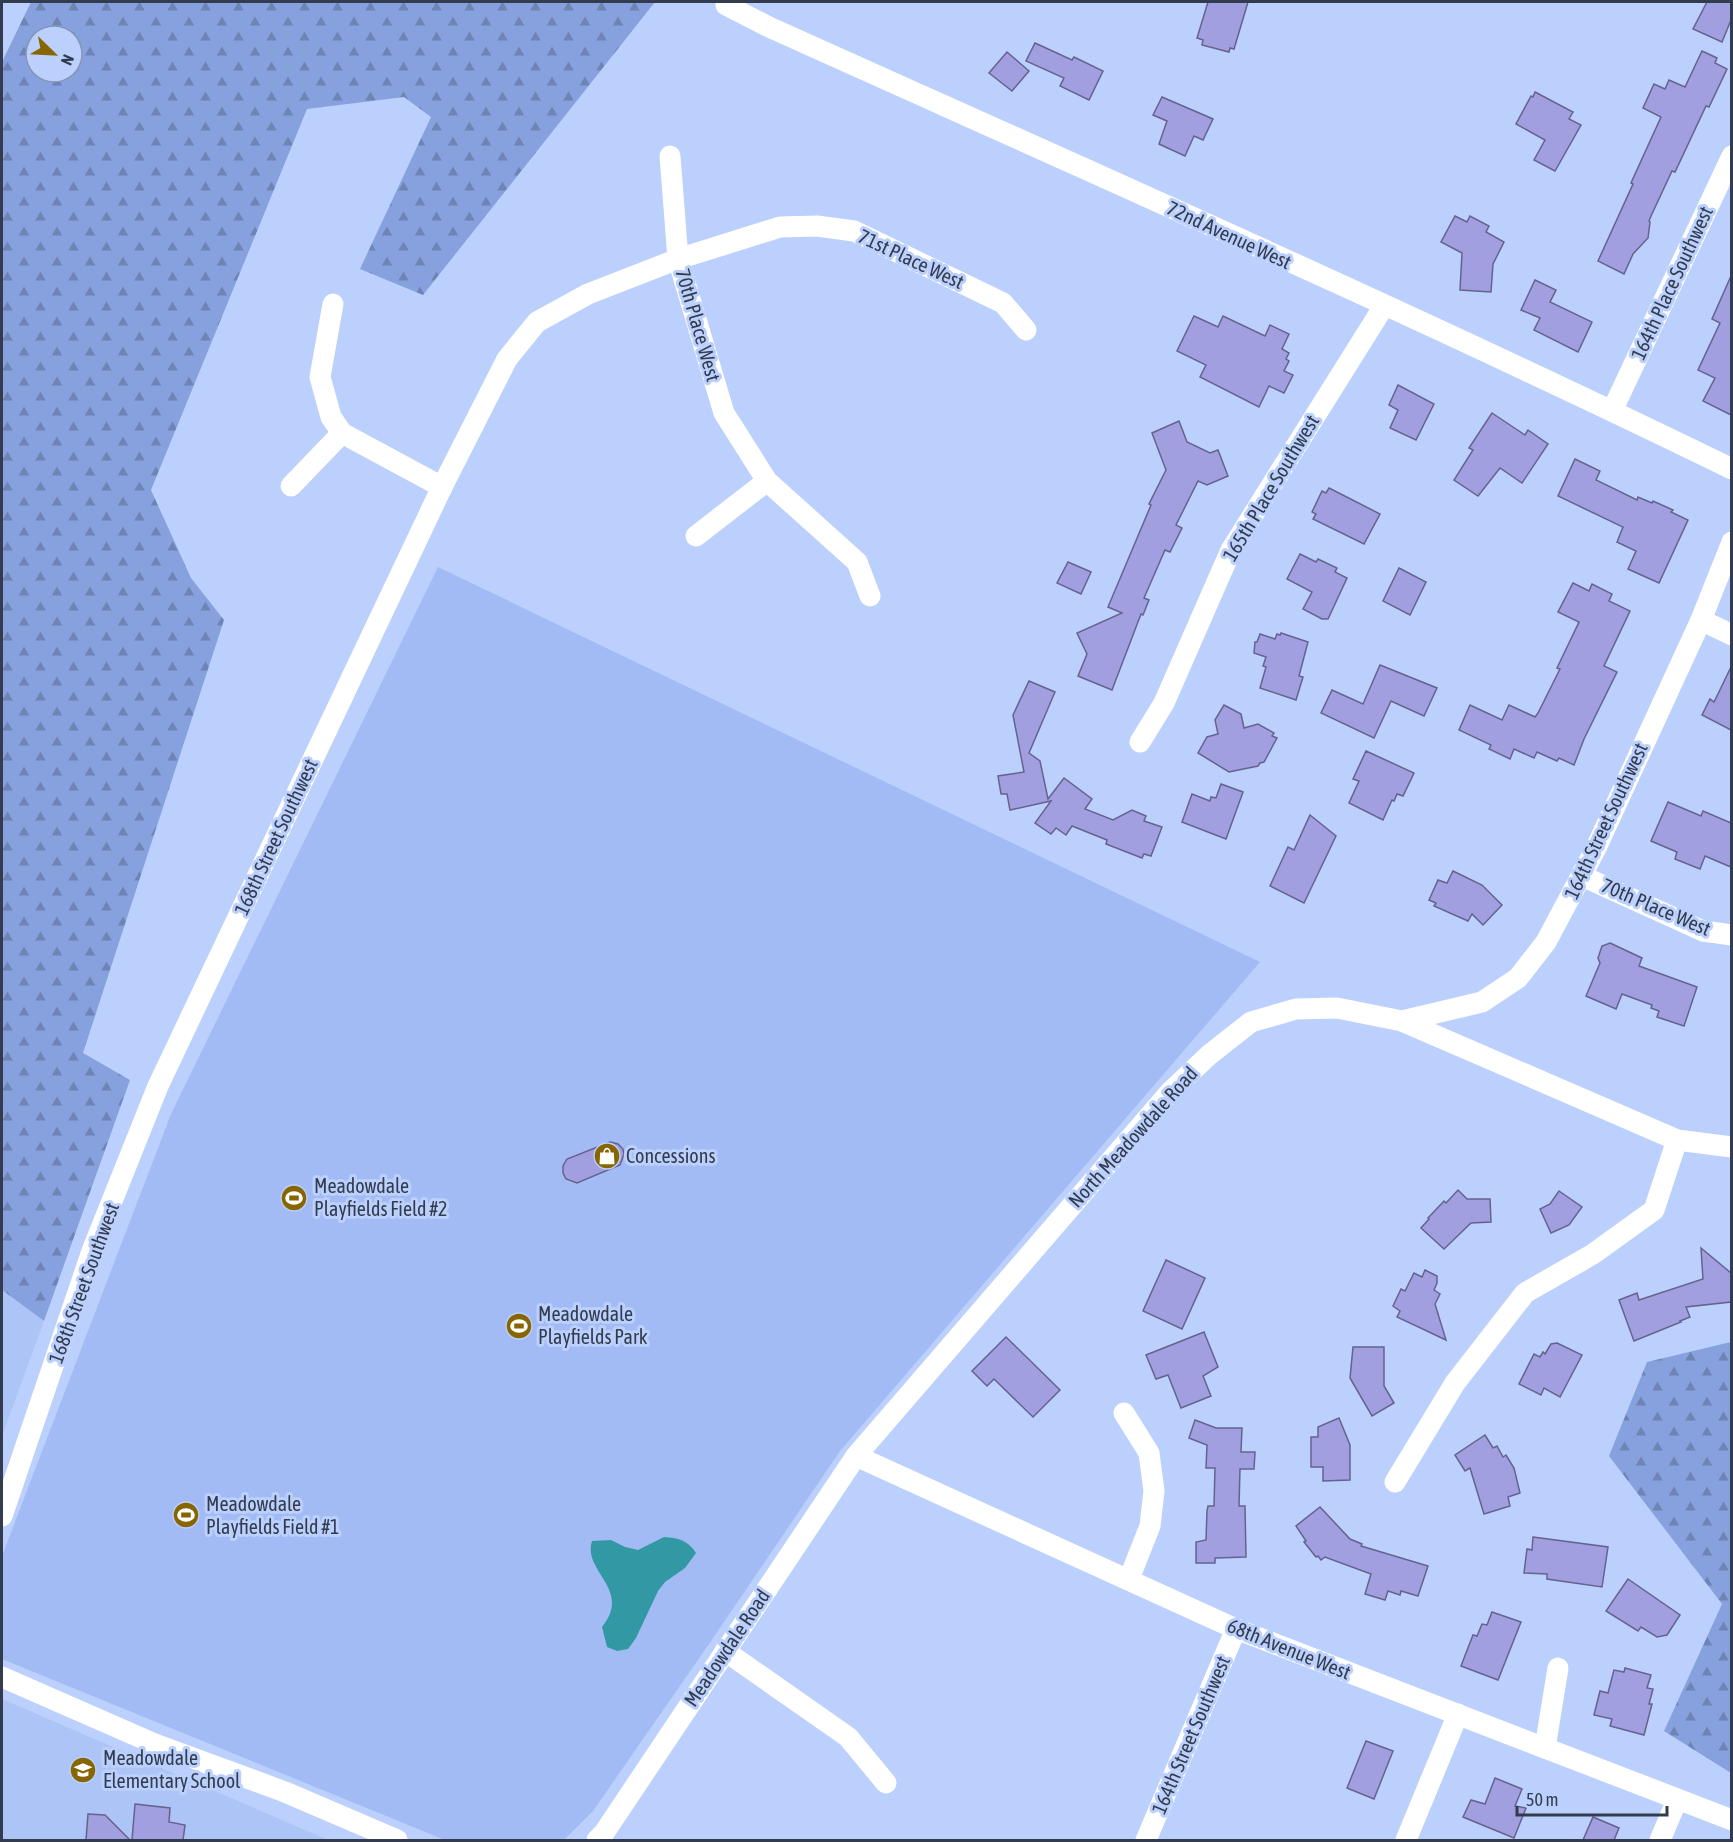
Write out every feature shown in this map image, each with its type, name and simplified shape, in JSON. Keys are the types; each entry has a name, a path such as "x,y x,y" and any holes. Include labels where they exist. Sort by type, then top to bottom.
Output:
{"street":[{"name":"72nd Avenue West","path":"726,5 769,27 1091,171 1612,411 1731,469"},
{"name":"70th Place West","path":"670,156 678,259 724,413 767,482 856,562 870,596"},
{"name":"164th Place Southwest","path":"1612,411 1731,156"},
{"name":"71st Place West","path":"678,259 780,226 817,225 854,231 1003,303 1026,330"},
{"name":"168th Street Southwest","path":"2,1516 92,1251 158,1086 442,487 507,359 537,322 588,294 678,259"},
{"path":"333,304 320,377 331,417 342,433 442,487"},
{"name":"165th Place Southwest","path":"1140,742 1164,703 1231,550 1384,306"},
{"path":"291,486 342,433"},
{"path":"696,536 767,482"},
{"name":"164th Street Southwest","path":"1402,1021 1482,1002 1518,978 1546,942 1582,876 1701,620 1731,542"},
{"path":"1701,620 1731,635"},
{"name":"70th Place West","path":"1582,876 1703,931 1731,935"},
{"name":"North Meadowdale Road","path":"856,1455 1170,1092 1209,1055 1251,1022 1296,1009 1337,1008 1402,1021 1677,1140 1731,1147"},
{"path":"1395,1482 1455,1383 1525,1293 1593,1254 1654,1210 1677,1140"},
{"path":"1124,1413 1149,1454 1154,1491 1150,1526 1129,1579"},
{"name":"68th Avenue West","path":"856,1455 1236,1629 1731,1820"},
{"name":"Meadowdale Road","path":"597,1840 604,1833 856,1455"},
{"name":"164th Street Southwest","path":"1146,1840 1236,1629"},
{"path":"725,1651 848,1737 886,1784"},
{"path":"1545,1748 1558,1668"},
{"path":"2,1677 155,1744 285,1792 397,1840"},
{"path":"1406,1840 1458,1714"},
{"path":"1660,1840 1677,1800"}],"shaded area":[{"name":"Meadowdale Playfields Park","path":"438,567 1260,962 840,1451 593,1811 564,1840 445,1840 2,1659 2,1556 171,1114"},
{"path":"2,1290 44,1321 2,1436"},
{"path":"664,1537 682,1540 696,1553 685,1568 665,1582 658,1591 636,1638 628,1649 617,1651 607,1647 602,1627 610,1614 612,1602 610,1591 594,1562 591,1552 592,1541 611,1540 638,1550"},
{"name":"Meadowdale Elementary School","path":"2,1699 328,1840 2,1840"}],"green space":[{"path":"31,2 655,2 423,295 360,269 431,117 404,97 307,109 151,490 191,578 224,620 83,1053 130,1080 44,1321 2,1290 2,62"},
{"path":"1732,1342 1731,1773 1664,1731 1722,1604 1609,1456 1647,1362"}],"building":[{"path":"1208,2 1248,2 1234,49 1230,48 1229,52 1202,45 1203,40 1197,38"},
{"path":"1707,2 1731,2 1731,20 1722,42 1693,29"},
{"path":"1035,43 1072,60 1074,57 1103,71 1089,100 1060,86 1064,78 1026,61"},
{"path":"1702,51 1717,58 1715,63 1727,69 1709,107 1706,106 1675,172 1672,171 1649,221 1648,238 1633,254 1624,274 1598,261 1661,117 1643,108 1654,84 1665,89 1669,80 1685,87"},
{"path":"1007,52 1029,71 1012,91 989,73"},
{"path":"1535,92 1573,112 1569,119 1581,125 1555,171 1534,160 1545,140 1516,124"},
{"path":"1162,97 1213,119 1203,140 1194,136 1185,156 1159,144 1167,121 1153,115"},
{"path":"1455,216 1467,222 1470,216 1489,226 1486,232 1504,242 1493,264 1491,292 1460,290 1462,253 1441,242"},
{"path":"1731,276 1731,415 1703,401 1715,378 1698,370 1720,323 1712,319"},
{"path":"1535,280 1556,290 1550,302 1592,322 1578,352 1534,330 1540,318 1521,310"},
{"path":"1194,316 1218,327 1223,316 1265,336 1270,325 1289,334 1282,349 1289,353 1286,359 1289,361 1284,371 1293,375 1284,393 1269,386 1259,407 1200,377 1206,365 1177,351"},
{"path":"1398,385 1434,404 1416,440 1390,428 1398,410 1389,405"},
{"path":"1492,413 1525,435 1528,430 1548,444 1522,483 1500,468 1478,496 1454,480 1473,450 1469,448"},
{"path":"1179,421 1187,442 1210,453 1218,450 1228,476 1207,485 1198,481 1176,525 1182,528 1170,552 1165,550 1144,598 1149,600 1143,615 1141,614 1112,690 1078,676 1087,654 1077,633 1122,613 1108,607 1151,505 1149,504 1166,470 1152,433"},
{"path":"1575,459 1600,471 1596,480 1637,500 1638,497 1652,503 1653,501 1688,520 1659,583 1628,569 1636,551 1617,542 1623,527 1558,496"},
{"path":"1329,488 1380,514 1364,544 1313,519 1316,514 1312,512 1322,491 1326,493"},
{"path":"1300,554 1316,562 1318,559 1337,568 1335,572 1347,578 1328,619 1322,619 1303,609 1312,592 1287,579"},
{"path":"1068,562 1091,572 1081,594 1057,583"},
{"path":"1399,568 1426,582 1410,615 1383,601"},
{"path":"1573,583 1589,591 1592,584 1612,594 1609,601 1630,611 1604,666 1617,672 1584,739 1574,765 1559,758 1557,761 1537,752 1534,758 1514,749 1510,759 1489,749 1491,745 1459,730 1470,705 1502,720 1509,705 1535,717 1560,669 1557,668 1579,622 1558,612"},
{"path":"1281,633 1308,642 1299,676 1303,677 1296,700 1260,688 1266,667 1263,666 1266,657 1254,653 1255,642 1260,634 1275,639 1277,634"},
{"path":"1380,665 1437,688 1424,716 1391,701 1374,738 1321,713 1332,690 1363,704"},
{"path":"1731,667 1731,730 1702,715 1710,699 1714,702"},
{"path":"1029,681 1055,692 1029,753 1040,761 1048,799 1064,778 1092,799 1085,809 1113,820 1132,810 1146,816 1144,821 1162,827 1151,856 1144,854 1142,858 1106,844 1107,840 1072,826 1066,835 1056,828 1051,834 1035,823 1051,801 1010,810 1007,794 1001,794 998,776 1024,772 1013,715"},
{"path":"1224,705 1241,714 1244,728 1258,724 1274,733 1272,736 1277,738 1264,762 1258,766 1229,772 1198,753 1207,737 1218,734 1215,720"},
{"path":"1366,751 1414,773 1403,796 1397,794 1394,801 1392,800 1383,820 1349,803 1359,781 1353,779"},
{"path":"1221,784 1243,792 1226,839 1182,822 1192,794 1210,801 1211,797 1216,798"},
{"path":"1668,802 1701,816 1703,811 1731,823 1731,867 1705,856 1700,869 1675,859 1677,852 1651,841"},
{"path":"1310,815 1336,836 1304,903 1270,886 1288,847 1294,850"},
{"path":"1453,871 1482,885 1502,905 1483,925 1472,914 1468,921 1434,906 1436,903 1429,900 1438,880 1447,883"},
{"path":"1610,943 1642,958 1639,966 1697,987 1684,1026 1657,1017 1659,1011 1651,1008 1652,1005 1622,994 1616,1009 1586,996 1600,963 1598,958 1602,946"},
{"path":"610,1142 618,1144 623,1149 624,1154 620,1165 577,1183 566,1179 563,1166 567,1159"},
{"path":"1458,1190 1467,1199 1490,1199 1491,1222 1471,1223 1444,1249 1421,1228 1444,1201 1446,1203"},
{"path":"1559,1191 1582,1207 1569,1225 1551,1233 1540,1209 1550,1204"},
{"path":"1701,1248 1731,1273 1731,1302 1686,1307 1690,1317 1634,1341 1619,1300 1637,1293 1639,1300 1703,1279"},
{"path":"1166,1260 1205,1278 1182,1329 1143,1311"},
{"path":"1425,1270 1437,1276 1434,1290 1440,1294 1435,1304 1446,1340 1397,1317 1400,1311 1393,1306 1401,1289 1405,1291 1414,1273 1422,1277"},
{"path":"1204,1332 1218,1367 1203,1376 1211,1396 1181,1408 1168,1375 1156,1379 1146,1355"},
{"path":"1006,1337 1060,1390 1033,1417 994,1379 987,1386 972,1371"},
{"path":"1557,1343 1582,1355 1560,1397 1544,1388 1541,1395 1519,1384 1534,1354 1540,1357 1543,1352 1545,1354 1551,1344"},
{"path":"1353,1347 1384,1347 1384,1386 1394,1403 1372,1416 1350,1378"},
{"path":"1339,1418 1350,1445 1350,1480 1323,1481 1323,1467 1311,1467 1311,1437 1318,1437 1318,1427"},
{"path":"1195,1420 1216,1428 1242,1428 1241,1452 1255,1452 1254,1469 1240,1469 1239,1506 1245,1506 1246,1557 1215,1558 1215,1563 1196,1563 1196,1542 1206,1540 1208,1506 1214,1506 1215,1468 1206,1468 1207,1445 1189,1438"},
{"path":"1485,1435 1493,1448 1497,1446 1503,1457 1506,1455 1514,1468 1520,1493 1508,1497 1510,1506 1484,1514 1470,1468 1465,1471 1455,1455"},
{"path":"1320,1507 1350,1539 1362,1544 1361,1546 1428,1566 1418,1596 1401,1591 1400,1595 1388,1591 1385,1600 1365,1594 1371,1574 1325,1557 1321,1560 1318,1556 1316,1557 1304,1542 1306,1541 1296,1526"},
{"path":"1533,1537 1608,1547 1602,1587 1547,1579 1547,1574 1524,1573 1527,1549 1532,1550"},
{"path":"1628,1579 1680,1615 1667,1635 1657,1637 1641,1627 1638,1631 1606,1611"},
{"path":"1492,1612 1521,1622 1498,1680 1461,1666 1473,1635 1477,1636 1482,1624 1487,1625"},
{"path":"1625,1668 1651,1675 1647,1688 1653,1689 1649,1704 1652,1704 1644,1735 1610,1726 1612,1719 1594,1715 1600,1691 1608,1693 1614,1670 1624,1672"},
{"path":"1366,1741 1393,1751 1374,1799 1347,1788"},
{"path":"1495,1778 1522,1789 1515,1806 1526,1808 1514,1838 1463,1817 1471,1800 1485,1804"},
{"path":"135,1804 170,1808 169,1822 185,1825 183,1840 132,1840"},
{"path":"88,1814 105,1815 130,1840 86,1840"},
{"path":"1593,1817 1619,1828 1614,1840 1583,1840"}],"place":[{"name":"Concessions","path":"607,1156"},
{"name":"Meadowdale Playfields Field #2","path":"294,1198"},
{"name":"Meadowdale Playfields Park","path":"519,1326"},
{"name":"Meadowdale Playfields Field #1","path":"186,1515"},
{"name":"Meadowdale Elementary School","path":"83,1770"}]}
